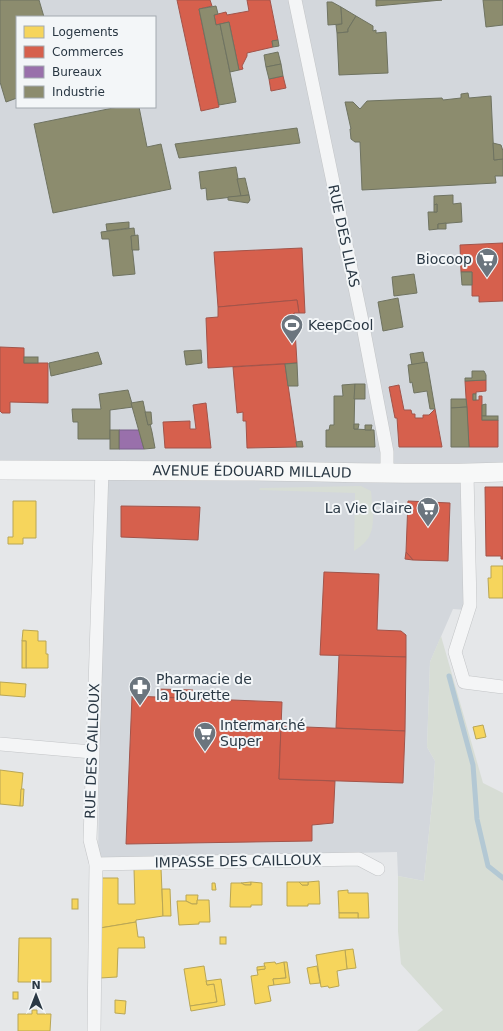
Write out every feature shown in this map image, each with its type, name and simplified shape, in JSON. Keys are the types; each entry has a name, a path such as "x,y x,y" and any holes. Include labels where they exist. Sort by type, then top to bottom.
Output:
{"main road":[{"name":"AVENUE ÉDOUARD MILLAUD","path":"0,470 236,471 387,474 466,474 503,472"}],"street":[{"name":"RUE DES LILAS","path":"295,0 362,321 387,452 387,474"},
{"name":"RUE DES CAILLOUX","path":"94,1031 96,864 90,840 102,470"},
{"path":"466,474 470,605 455,652 464,682 503,687"},
{"path":"0,744 92,752"},
{"name":"IMPASSE DES CAILLOUX","path":"96,864 359,859 378,869"}],"shaded area":[{"path":"0,0 503,0 503,466 463,467 466,610 453,609 430,662 427,747 435,761 424,881 398,876 397,852 98,859 104,479 0,480"},
{"path":"361,486 371,491 373,524 372,530 366,541 354,551 355,493 259,490 260,488"},
{"path":"441,636 483,783 503,793 503,1031 417,1031 443,1010 401,964 398,931 398,876 424,881 435,761 427,747 430,662"}],"building: Logements":[{"path":"13,501 36,501 36,538 23,538 23,544 8,544 8,537 13,537"},
{"path":"491,566 503,566 503,598 489,598 488,578 491,578"},
{"path":"23,630 38,631 38,641 46,641 48,668 26,668 26,641 22,641"},
{"path":"22,641 26,641 26,668 22,668"},
{"path":"0,682 26,684 25,697 0,695"},
{"path":"483,725 486,737 476,739 473,727"},
{"path":"0,770 23,773 20,806 0,804"},
{"path":"21,789 24,789 23,806 20,806"},
{"path":"161,868 163,916 100,928 99,878 118,878 118,904 135,904 134,869"},
{"path":"319,881 320,904 308,904 308,906 287,906 287,882 299,882 302,885 308,885 308,882"},
{"path":"251,882 251,885 241,883"},
{"path":"251,882 262,883 262,905 251,905 251,907 230,907 231,883 251,885"},
{"path":"299,882 308,882 308,885 302,885"},
{"path":"212,883 215,883 216,890 212,890"},
{"path":"162,889 170,889 171,916 163,916"},
{"path":"348,890 348,893 368,893 369,918 358,918 358,913 339,913 338,891"},
{"path":"186,895 198,895 197,904 192,904 186,901"},
{"path":"72,899 78,899 78,909 72,909"},
{"path":"197,900 209,900 210,922 179,925 177,901 186,901 192,904 197,904"},
{"path":"339,913 358,913 358,918 339,918"},
{"path":"136,922 138,937 144,937 145,948 118,948 117,977 100,978 100,928"},
{"path":"220,937 226,937 226,944 220,944"},
{"path":"19,938 51,938 51,982 37,982 37,986 32,986 32,982 18,982"},
{"path":"353,949 356,968 347,969 345,950"},
{"path":"345,950 347,969 337,971 339,986 329,988 328,986 321,987 316,955"},
{"path":"275,962 276,964 284,962 286,978 273,979 274,985 268,986 271,1001 255,1004 251,976 258,975 257,970 265,969 264,963"},
{"path":"284,962 287,962 290,983 274,985 273,979 286,978"},
{"path":"204,966 207,985 214,984 217,1002 190,1006 184,969"},
{"path":"265,966 265,969 257,970 257,967"},
{"path":"317,966 320,983 310,984 307,968"},
{"path":"221,979 225,1005 191,1011 190,1006 217,1002 214,984 207,985 206,981"},
{"path":"13,992 18,992 18,999 13,999"},
{"path":"115,1000 126,1001 125,1014 115,1013"},
{"path":"32,1010 37,1010 37,1014 51,1014 50,1031 18,1031 18,1014 32,1014"}],"building: Commerces":[{"path":"177,0 210,0 212,6 199,9 219,107 201,111"},
{"path":"247,0 270,0 278,40 272,41 273,47 247,53 242,66 243,69 239,70 229,22 216,25 214,15 226,12 227,15 249,11"},
{"path":"283,76 286,88 271,91 269,79"},
{"name":"Biocoop","path":"503,243 503,301 479,302 479,296 472,296 472,272 461,272 460,245"},
{"path":"302,248 305,313 299,313 297,300 218,307 214,252"},
{"path":"297,300 299,313 294,313 297,363 208,368 206,318 218,317 218,307"},
{"path":"0,347 24,348 24,363 48,363 48,403 10,402 10,413 2,413 0,411"},
{"path":"285,364 297,447 247,448 246,421 243,421 243,412 237,413 233,367"},
{"path":"486,380 486,391 476,392 476,394 473,394 473,400 479,400 479,396 482,396 482,420 498,420 498,447 469,447 465,381"},
{"path":"399,385 404,410 411,410 412,414 415,414 415,418 423,418 423,415 429,415 435,409 442,447 399,447 397,418 395,418 389,387"},
{"path":"206,403 211,448 165,448 163,422 190,421 190,429 196,429 193,405"},
{"path":"485,487 503,487 503,559 501,559 501,556 486,556"},
{"name":"La Vie Claire","path":"408,501 450,503 448,561 413,560 406,552"},
{"path":"121,506 200,507 198,540 121,537"},
{"path":"406,552 413,560 405,559"},
{"path":"324,572 379,574 377,630 401,631 406,635 406,657 320,655"},
{"path":"339,655 406,657 405,731 336,728"},
{"path":"157,689 193,690 192,698 157,697"},
{"name":"Intermarché Super","path":"132,696 282,702 279,779 335,781 333,823 312,825 312,841 126,844"},
{"path":"281,726 405,731 403,783 279,779"}],"building: Bureaux":[{"path":"119,430 139,430 144,449 119,449"}],"building: Industrie":[{"path":"0,0 39,0 44,16 16,16 16,98 6,102 0,82"},
{"path":"376,0 442,0 376,6"},
{"path":"483,0 503,0 503,25 486,27"},
{"path":"327,2 332,2 341,7 342,24 328,25"},
{"path":"216,6 218,14 214,15 216,25 220,24 236,102 219,105 199,9"},
{"path":"341,7 356,16 348,29 348,32 337,33 336,25 342,24"},
{"path":"356,16 373,26 373,31 376,30 376,33 386,32 388,73 339,75 337,33 348,32 348,29"},
{"path":"229,22 239,70 230,72 220,24"},
{"path":"278,40 279,46 273,47 272,41"},
{"path":"278,52 281,64 266,67 264,55"},
{"path":"281,64 283,76 269,79 266,67"},
{"path":"468,93 469,98 491,96 494,160 503,159 503,176 495,176 496,183 362,190 360,142 355,142 351,139 351,129 345,102 353,102 360,109 367,101 442,98 443,100 461,98 461,94"},
{"path":"113,108 139,108 147,147 161,144 171,189 53,213 34,124"},
{"path":"297,128 300,143 179,158 175,144"},
{"path":"493,143 501,145 503,159 494,160"},
{"path":"236,167 241,196 207,200 206,188 201,189 199,172"},
{"path":"245,178 249,195 241,196 237,179"},
{"path":"249,195 250,200 248,203 228,200 228,197"},
{"path":"453,195 453,204 461,203 462,222 438,224 438,229 429,230 428,212 437,212 437,204 434,205 434,196"},
{"path":"437,204 437,212 434,212 434,205"},
{"path":"129,222 129,228 107,231 106,224"},
{"path":"446,223 446,229 438,229 438,224"},
{"path":"134,228 135,236 131,236 135,274 113,276 109,239 102,239 101,232"},
{"path":"138,235 139,250 132,250 131,236"},
{"path":"461,272 472,272 472,285 462,285"},
{"path":"414,274 417,293 394,296 392,277"},
{"path":"398,298 403,327 383,331 378,302"},
{"path":"201,350 202,363 186,365 184,351"},
{"path":"98,352 102,364 51,376 49,363"},
{"path":"423,352 425,363 412,365 410,354"},
{"path":"24,357 38,357 38,363 24,363"},
{"path":"427,362 435,409 430,409 427,391 414,393 412,382 410,383 408,365"},
{"path":"297,363 298,386 288,386 285,364"},
{"path":"472,371 484,371 486,380 465,381 465,378 472,378"},
{"path":"355,384 354,429 374,430 375,447 326,447 326,430 329,430 330,425 334,425 334,396 343,396 342,385"},
{"path":"355,384 365,384 365,399 354,399"},
{"path":"128,390 133,407 110,410 110,439 78,439 78,422 73,422 72,409 101,409 99,394"},
{"path":"473,394 476,394 476,400 473,400"},
{"path":"451,399 466,399 467,407 451,408"},
{"path":"143,401 155,448 144,449 131,403"},
{"path":"486,404 486,416 482,416 482,405"},
{"path":"467,407 469,447 451,447 451,408"},
{"path":"145,412 151,412 152,424 148,425"},
{"path":"482,416 498,416 498,420 482,420"},
{"path":"354,424 359,424 358,429 354,429"},
{"path":"365,425 372,425 371,430 365,430"},
{"path":"110,430 119,430 119,449 110,449"},
{"path":"302,441 303,447 297,447 296,442"}],"waterway":[{"path":"449,676 473,765 477,819 488,866 503,878"}],"place":[{"name":"Biocoop","path":"487,278"},
{"name":"KeepCool","path":"292,344"},
{"name":"La Vie Claire","path":"428,528"},
{"name":"Pharmacie de la Tourette","path":"140,706"},
{"name":"Intermarché Super","path":"205,752"}]}
